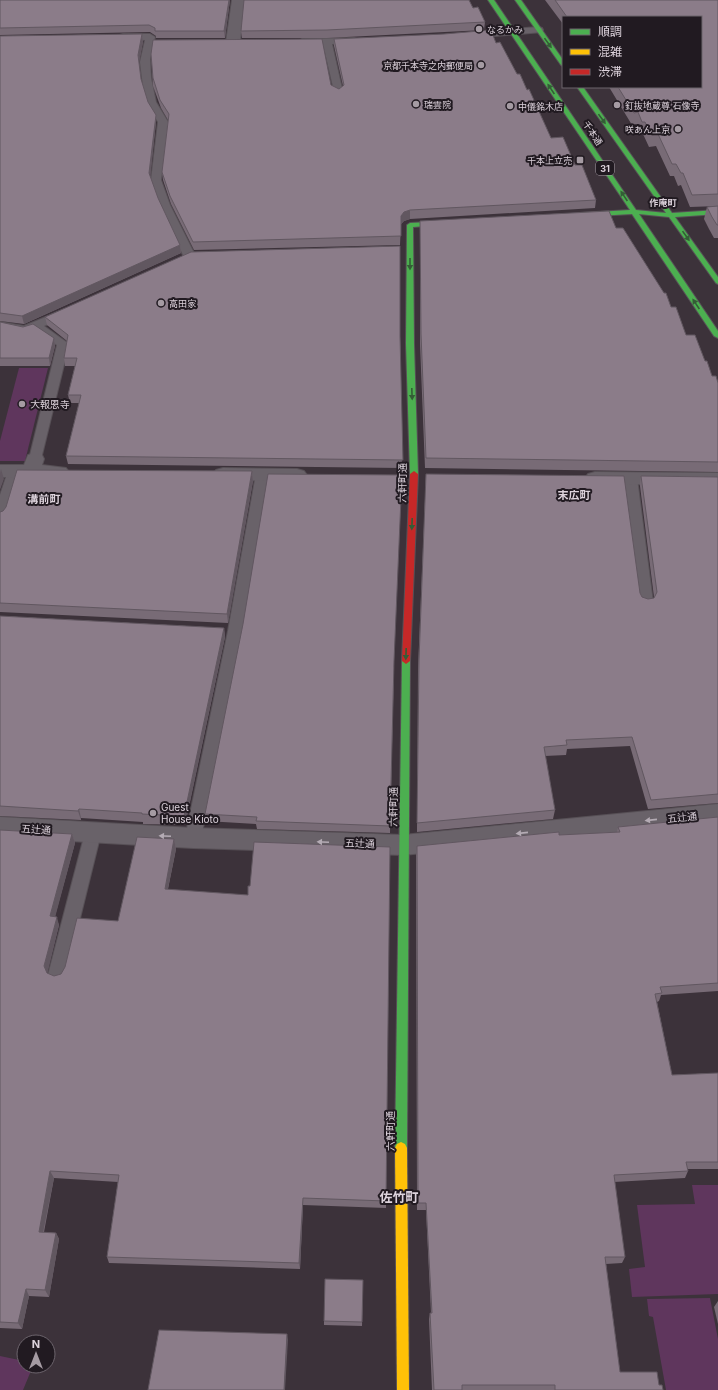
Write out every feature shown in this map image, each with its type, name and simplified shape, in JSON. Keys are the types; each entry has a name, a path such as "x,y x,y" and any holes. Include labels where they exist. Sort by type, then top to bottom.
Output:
{"main road":[{"name":"千本通","path":"491,0 718,336"},
{"path":"518,0 562,63"},
{"name":"千本通","path":"581,88 718,282"},
{"path":"568,216 635,212 671,215 718,212"},
{"name":"六軒町通","path":"403,1390 401,1186 403,845 406,669 414,476 406,249 410,225 455,222"}],"street":[{"path":"233,42 238,0"},
{"path":"20,468 76,472"},
{"path":"208,474 318,475"},
{"path":"574,477 718,479"},
{"name":"五辻通","path":"0,827 193,838 403,845 718,814"}],"lane":[{"path":"459,36 539,30"},
{"path":"111,38 150,37 153,43 145,61 149,93 158,116 164,122 156,180 165,205 189,256"},
{"path":"296,42 366,40"},
{"path":"327,42 338,93"},
{"path":"0,326 26,330 77,306"},
{"path":"0,516 20,468 63,344 36,325"},
{"path":"193,838 235,631 262,474"},
{"path":"630,478 646,602"},
{"path":"219,630 235,631"},
{"path":"57,976 93,833"}],"shaded area":[{"path":"19,368 48,368 25,461 0,461 0,441"},
{"path":"692,1185 718,1185 718,1294 632,1297 629,1269 645,1267 637,1205 695,1204"},
{"path":"710,1298 718,1339 718,1390 666,1390 653,1317 649,1316 647,1299"},
{"path":"0,1356 16,1359 16,1374 30,1374 23,1390 0,1390"}],"building":[{"path":"0,0 229,0 224,31 155,31 155,28 149,25 0,28"},
{"path":"244,0 469,0 473,8 478,7 485,22 327,30 241,31"},
{"path":"555,0 718,0 718,194 692,195 683,173 681,173 676,164 672,164 658,134 651,135 645,122 642,122 638,112 634,113 619,88 702,88 702,16 566,16"},
{"path":"491,30 496,43 500,42 517,74 520,74 527,90 529,89 551,138 563,137 575,165 582,165 596,200 410,210 404,212 401,216 401,236 193,242 170,196 162,172 169,114 160,100 153,78 151,54 153,40 322,39 331,85 339,89 344,85 334,39 444,34"},
{"path":"142,34 138,55 141,79 148,102 156,115 149,173 158,198 180,245 22,316 0,313 0,36"},
{"path":"718,206 718,225 717,225 707,207"},
{"path":"609,211 616,228 623,228 664,293 666,293 671,307 676,307 686,335 695,335 712,376 716,376 718,383 718,462 426,458 421,334 420,221"},
{"path":"400,246 400,336 403,460 66,456 81,395 68,395 77,358 64,358 68,335 45,317 191,252"},
{"path":"0,322 23,327 33,324 54,338 49,358 0,358"},
{"path":"17,470 252,471 227,614 0,603 0,512 6,507"},
{"path":"268,474 402,475 394,661 390,826 256,821 257,817 205,814 243,624"},
{"path":"426,474 624,476 640,593 642,597 648,599 654,598 657,592 641,476 718,477 718,794 651,800 632,737 566,740 567,745 544,747 555,810 417,823 419,660"},
{"path":"0,616 224,628 184,816 79,809 78,811 0,806"},
{"path":"718,817 718,983 660,987 662,993 655,994 672,1075 718,1073 718,1162 686,1162 688,1171 614,1175 625,1257 605,1257 620,1372 657,1372 659,1385 662,1385 663,1390 555,1390 555,1385 462,1385 462,1390 434,1390 430,1313 432,1313 426,1203 418,1203 417,846 559,832 559,835 620,832 618,827"},
{"path":"0,830 72,834 50,916 57,917 44,966 47,973 54,976 61,974 65,967 77,918 118,921 137,837 174,839 165,889 248,895 254,842 390,847 386,1201 303,1198 299,1263 107,1257 119,1175 50,1171 39,1232 56,1233 45,1290 26,1289 18,1323 0,1322"},
{"path":"325,1279 363,1280 362,1322 324,1321"},
{"path":"159,1330 287,1334 284,1390 148,1390"}],"traffic: fast":[{"path":"491,0 718,336"},
{"path":"518,0 562,63"},
{"path":"581,88 718,282"},
{"path":"579,215 635,212 671,215 718,212"},
{"path":"414,474 410,344 410,225 449,223"},
{"path":"401,1148 406,661"}],"traffic: slow":[{"path":"401,1148 403,1390"}],"traffic: jam":[{"path":"406,661 414,474"}],"place":[{"name":"なるかみ","path":"479,29"},
{"name":"京都千本寺之内郵便局","path":"481,65"},
{"name":"瑞雲院","path":"416,104"},
{"name":"釘抜地蔵尊 石像寺","path":"617,105"},
{"name":"中儀銘木店","path":"510,106"},
{"name":"咲あん上京","path":"678,129"},
{"name":"千本上立売","path":"580,160"},
{"name":"高田家","path":"161,303"},
{"name":"大報恩寺","path":"22,404"},
{"name":"Guest House Kioto","path":"153,813"}],"district":[{"name":"作庵町","path":"663,202"},
{"name":"末広町","path":"574,495"},
{"name":"溝前町","path":"44,499"},
{"name":"佐竹町","path":"399,1197"}]}
